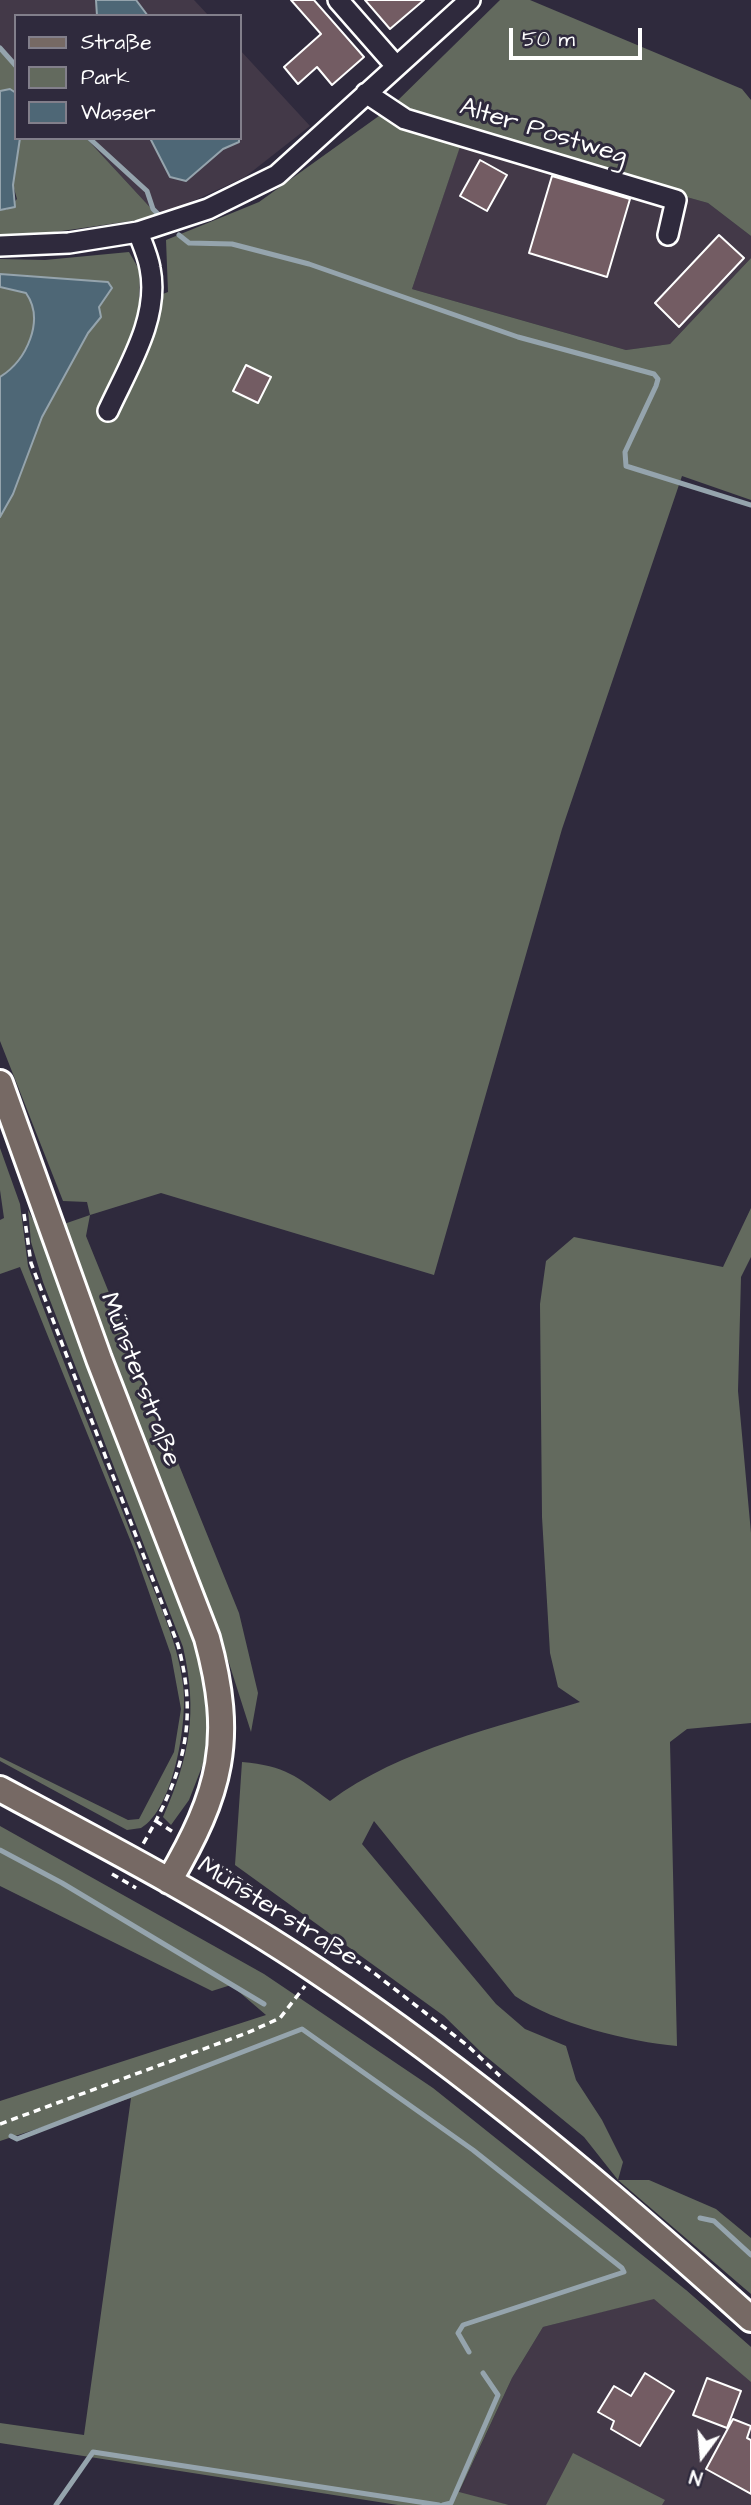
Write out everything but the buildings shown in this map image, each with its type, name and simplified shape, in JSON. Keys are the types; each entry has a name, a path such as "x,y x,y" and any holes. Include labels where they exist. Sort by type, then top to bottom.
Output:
{"main road":[{"name":"Münsterstraße","path":"0,1083 99,1359 207,1639 216,1672 222,1708 218,1776 207,1810 169,1881 317,1971 469,2079 751,2319"},
{"path":"0,1789 169,1881"}],"street":[{"path":"338,0 396,66"},
{"path":"0,246 69,243 138,232 208,209 277,175 470,0"},
{"name":"Alter Postweg","path":"366,93 405,119 676,200 668,235"},
{"path":"108,411 143,335 151,300 150,268 138,232"}],"path":[{"path":"23,1209 31,1263 178,1645 186,1676 189,1708 183,1755 156,1821 121,1882"},
{"path":"156,1821 374,1973 468,2046 509,2084"},
{"path":"0,2124 247,2033 280,2018 317,1971"}],"shaded area":[{"path":"0,0 194,0 207,14 14,14 14,62 0,47"},
{"path":"242,52 310,126 245,177 159,217 88,140 242,140"},
{"path":"464,134 708,203 751,236 751,258 670,344 626,350 412,289"},
{"path":"686,2290 751,2347 751,2505 509,2505 459,2493 512,2378 543,2327"}],"green space":[{"path":"500,0 530,0 742,89 751,100 751,236 708,203 464,135 412,289 626,350 670,344 751,258 751,500 682,476 562,829 434,1275 161,1193 90,1215 87,1202 63,1201 0,1041 0,517 13,494 42,417 88,333 101,318 99,307 112,288 108,282 0,274 0,259 45,260 129,252 140,271 139,303 168,292 166,240 259,202 390,108"},
{"path":"0,47 14,62 14,92 10,89 0,91"},
{"path":"20,140 88,140 159,217 48,233 0,235 0,210 6,210 17,199 13,185"},
{"path":"0,287 26,293 34,316 25,350 10,370 0,377"},
{"path":"0,1148 20,1204 28,1266 164,1616 180,1668 184,1700 181,1741 176,1763 162,1803 141,1828 127,1830 0,1761 0,1757 128,1820 139,1819 174,1752 181,1709 171,1655 133,1547 20,1267 0,1274 0,1220 4,1218 0,1190"},
{"path":"751,1208 751,1257 741,1277 738,1391 751,1533 751,1723 687,1729 670,1742 677,2046 593,2030 550,2015 515,1996 374,1821 362,1844 496,2004 525,2029 566,2046 576,2080 602,2120 623,2162 618,2180 584,2137 483,2054 444,2016 235,1865 242,1762 270,1766 290,1774 330,1801 357,1783 418,1753 580,1702 558,1687 550,1653 542,1517 540,1304 546,1261 574,1237 723,1267"},
{"path":"28,1210 48,1248 194,1634 208,1715 205,1759 189,1800 171,1825 163,1817 180,1774 189,1734 190,1693 183,1647 43,1282 31,1242"},
{"path":"90,1215 86,1236 239,1613 258,1693 251,1732 229,1663 64,1224"},
{"path":"0,1826 264,1974 433,2088 686,2290 751,2347 751,2382 654,2299 543,2327 512,2378 459,2492 509,2505 398,2505 0,2443 0,2423 84,2435 131,2098 0,2141 0,2101 266,2015 231,1985 212,1991 0,1886"},
{"path":"618,2180 649,2180 716,2209 751,2238 751,2294"},
{"path":"573,2453 665,2500 662,2505 546,2505"}],"water":[{"path":"96,0 136,0 146,14 97,14"},
{"path":"10,89 14,92 14,140 20,140 13,185 15,207 0,210 0,91"},
{"path":"151,140 239,140 223,149 186,181 170,177"},
{"path":"0,274 108,282 112,288 99,307 101,317 88,333 42,417 13,494 0,517 0,377 10,370 25,350 30,339 34,315 26,293 0,287"}],"waterway":[{"path":"0,48 14,64"},
{"path":"91,140 147,191 153,209 158,214"},
{"path":"179,235 189,243 232,244 309,264 518,337 654,374 658,379 656,386 625,452 626,466 751,505"},
{"path":"0,1850 62,1883 264,2004"},
{"path":"11,2136 17,2139 302,2029 473,2150 622,2268 624,2272 463,2325 458,2333 469,2352"},
{"path":"700,2218 714,2221 751,2255"},
{"path":"443,2505 451,2503 498,2395 483,2373"},
{"path":"56,2505 93,2452 439,2505"}]}
